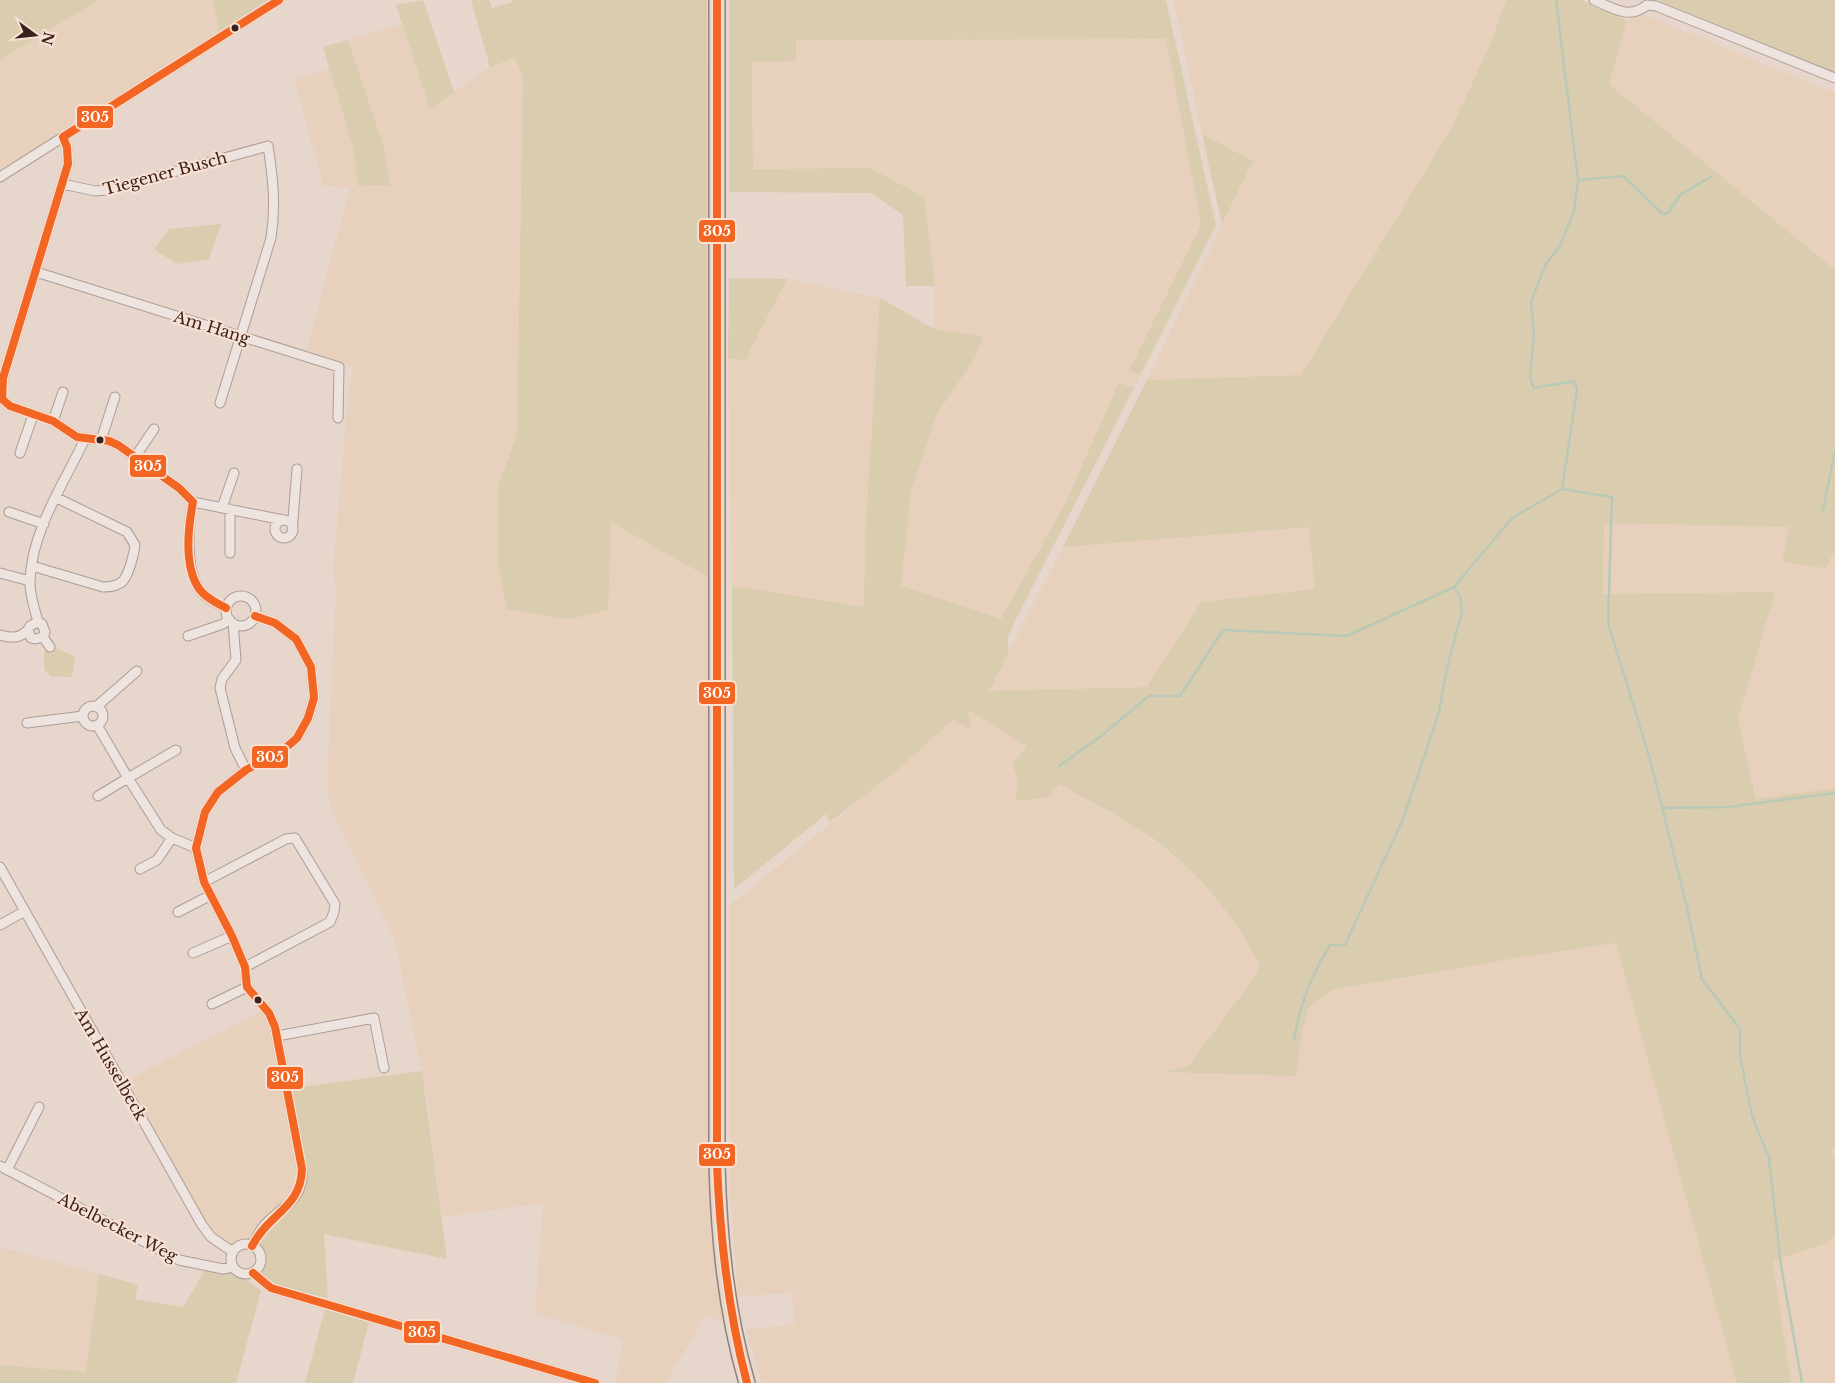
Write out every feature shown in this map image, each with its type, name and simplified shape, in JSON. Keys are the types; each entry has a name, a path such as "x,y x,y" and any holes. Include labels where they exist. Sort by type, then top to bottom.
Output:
{"main road":[{"path":"717,0 717,1164 724,1275 731,1317 747,1383"}],"street":[{"path":"0,177 278,0"},
{"path":"1594,0 1627,14 1635,13 1647,4 1656,6 1835,78"},
{"path":"63,137 67,147 68,164 3,378 2,400 10,406 53,421 77,437 101,440 118,446 179,488 192,502 288,521 291,524 292,532"},
{"name":"Tiegener Busch","path":"62,184 95,191 108,190 268,146 275,188 275,214 271,238 240,336"},
{"name":"Am Hang","path":"36,272 340,367 338,418"},
{"path":"220,402 240,336"},
{"path":"53,421 63,392"},
{"path":"101,440 115,397"},
{"path":"20,453 33,414"},
{"path":"135,457 154,429"},
{"path":"50,647 43,637 45,628 38,622 30,581 32,566 44,524 85,439"},
{"path":"288,521 278,523 276,527 277,534 286,538 292,532 297,469"},
{"path":"230,553 226,508 234,472"},
{"path":"32,566 103,587 114,586 123,581 134,552 135,545 127,532 57,498"},
{"path":"192,502 189,536 194,578 204,595 226,608 231,621 236,660 222,679 220,688 235,748 246,770"},
{"path":"10,512 44,524"},
{"path":"0,573 30,581"},
{"path":"188,636 231,621 244,625 249,623 255,616 255,604 246,596 235,597 226,608"},
{"path":"252,1246 262,1228 295,1197 302,1182 277,1036 269,1012 247,987 245,968 232,936 209,896 196,848 205,812 218,792 246,770 282,751 297,738 308,718 314,698 311,667 296,638 275,623 255,616"},
{"path":"0,635 12,638 20,636 30,626 38,622"},
{"path":"28,630 31,638 35,640 43,637"},
{"path":"96,707 137,671"},
{"path":"90,706 96,707 103,716 97,725 90,726 85,722 83,716 85,710 90,706"},
{"path":"27,722 83,716"},
{"path":"97,725 161,830 172,838 196,848"},
{"path":"98,796 176,750"},
{"path":"140,869 157,860 172,838"},
{"path":"204,882 286,839 295,838 335,904 330,922 245,968"},
{"name":"Am Husselbeck","path":"0,867 202,1225 211,1237 233,1252"},
{"path":"178,912 209,896"},
{"path":"0,924 25,911"},
{"path":"194,953 232,936"},
{"path":"212,1004 247,987"},
{"path":"277,1036 374,1018 384,1068"},
{"name":"Abelbecker Weg","path":"38,1107 3,1168 178,1260 223,1269 233,1267 244,1274 253,1273 271,1288 595,1383"},
{"path":"233,1267 233,1252 241,1245 252,1246 258,1251 261,1259 259,1267 253,1273"}],"shaded area":[{"path":"0,0 98,0 0,60"},
{"path":"98,0 213,0 219,31 0,172 0,60"},
{"path":"213,0 268,0 219,31"},
{"path":"423,0 454,92 430,109 396,5"},
{"path":"471,0 489,0 492,8 513,2 513,0 707,0 708,577 611,522 608,610 570,619 507,609 498,563 498,486 517,435 523,76 515,58 490,67"},
{"path":"729,0 1166,0 1216,225 1141,374 1129,371 1201,225 1166,39 796,40 796,61 752,62 753,169 870,168 924,197 935,286 906,286 903,215 871,193 729,192"},
{"path":"1174,0 1506,0 1489,47 1452,127 1301,375 1147,380 1253,161 1202,134"},
{"path":"1506,0 1582,0 1627,20 1609,84 1835,270 1835,551 1825,568 1782,562 1789,527 1604,523 1603,594 1775,592 1738,719 1756,799 1835,788 1835,1149 1833,1151 1835,1158 1835,1237 1821,1245 1773,1261 1791,1383 1737,1383 1616,943 1331,990 1308,1009 1302,1030 1296,1076 1166,1072 1189,1065 1251,982 1260,965 1224,908 1177,858 1142,831 1059,784 1048,797 1015,801 1018,778 1012,764 1027,746 968,710 971,730 954,719 894,773 830,822 826,814 734,889 732,586 864,607 865,539 880,298 934,329 983,337 975,358 937,414 911,490 901,586 1001,619 1065,504 1119,383 1134,388 1014,623 1007,639 1009,652 989,691 1147,687 1201,602 1315,589 1309,527 1063,547 1147,380 1301,375 1452,127 1489,47"},
{"path":"1657,0 1835,0 1835,73"},
{"path":"1640,13 1835,93 1835,270 1609,84 1627,20"},
{"path":"402,24 430,109 490,67 515,58 523,76 517,435 498,486 498,563 611,522 708,577 713,1206 714,1250 724,1322 705,1316 666,1383 615,1383 623,1339 535,1314 543,1203 442,1217 427,1097 395,940 332,810 327,788 336,588 333,570 350,378 354,367 307,350 350,187 323,186 295,79 329,69 354,151 358,186 390,185 384,147 348,40"},
{"path":"1166,39 1201,225 1130,371 1141,374 1134,388 1120,383 1065,504 1001,620 900,586 911,490 937,414 975,358 983,338 934,329 935,286 924,197 870,168 753,169 752,62 795,61 796,40"},
{"path":"348,40 384,147 390,185 358,186 354,151 323,47"},
{"path":"1202,134 1253,161 1222,224"},
{"path":"221,224 209,259 177,264 154,249 169,229"},
{"path":"729,278 787,279 745,360 728,358"},
{"path":"787,279 880,298 865,539 864,608 732,586 728,358 745,359"},
{"path":"1604,523 1789,527 1782,562 1825,568 1835,551 1835,788 1757,799 1738,719 1775,592 1603,594"},
{"path":"1310,527 1315,589 1201,602 1147,687 989,691 1063,547"},
{"path":"54,647 75,657 72,677 51,676 44,669 44,652"},
{"path":"968,710 1027,746 1012,764 1018,778 1059,784 1143,832 1192,871 1235,922 1249,943 1260,965 1251,982 1189,1065 1169,1072 1296,1076 1302,1030 1308,1009 1331,990 1522,957 1617,943 1737,1383 762,1383 746,1329 795,1325 792,1293 738,1296 730,1191 730,905 894,773 954,719 971,729"},
{"path":"263,1010 272,1030 299,1171 298,1180 296,1188 258,1228 251,1240 243,1240 232,1246 214,1234 206,1223 128,1080"},
{"path":"422,1071 447,1259 324,1234 328,1298 272,1284 258,1272 263,1263 263,1256 259,1246 272,1226 296,1202 306,1182 307,1169 292,1088"},
{"path":"1835,1237 1835,1383 1791,1383 1773,1261 1821,1245"},
{"path":"0,1248 99,1274 86,1372 0,1365"},
{"path":"205,1270 236,1274 261,1291 236,1383 0,1383 0,1365 86,1372 99,1274 138,1285 135,1299 183,1307"},
{"path":"325,1309 369,1322 353,1383 305,1383"}],"waterway":[{"path":"1556,0 1578,180 1574,211 1560,246 1546,264 1531,301 1534,333 1530,378 1534,388 1574,381 1577,390 1562,489"},
{"path":"1578,180 1623,176 1663,214 1668,213 1680,195 1712,176"},
{"path":"1823,510 1835,452"},
{"path":"1059,766 1101,736 1149,696 1180,696 1223,630 1347,636 1454,587 1512,518 1562,489 1612,497 1608,623 1650,759 1686,903 1702,979 1740,1029 1740,1056 1752,1116 1769,1158 1781,1265 1802,1383"},
{"path":"1294,1039 1299,1014 1317,967 1330,945 1345,945 1403,819 1439,712 1446,672 1462,611 1460,596 1454,587"},
{"path":"1662,808 1728,807 1835,793"}],"transit line":[{"name":"305","path":"226,608 200,590 191,570 188,547 193,502 179,488 118,445 109,441 77,437 53,421 10,406 2,399 3,378 68,164 67,147 63,137 279,0"},
{"name":"305","path":"717,0 717,1164 720,1220 726,1275 740,1356 747,1383"},
{"name":"305","path":"252,1246 259,1235 296,1193 302,1169 275,1027 269,1013 247,987 245,967 232,936 204,882 196,848 205,812 218,792 246,770 282,751 297,738 308,718 314,698 311,667 296,639 275,623 255,616"},
{"name":"305","path":"253,1273 271,1288 595,1383"}]}
